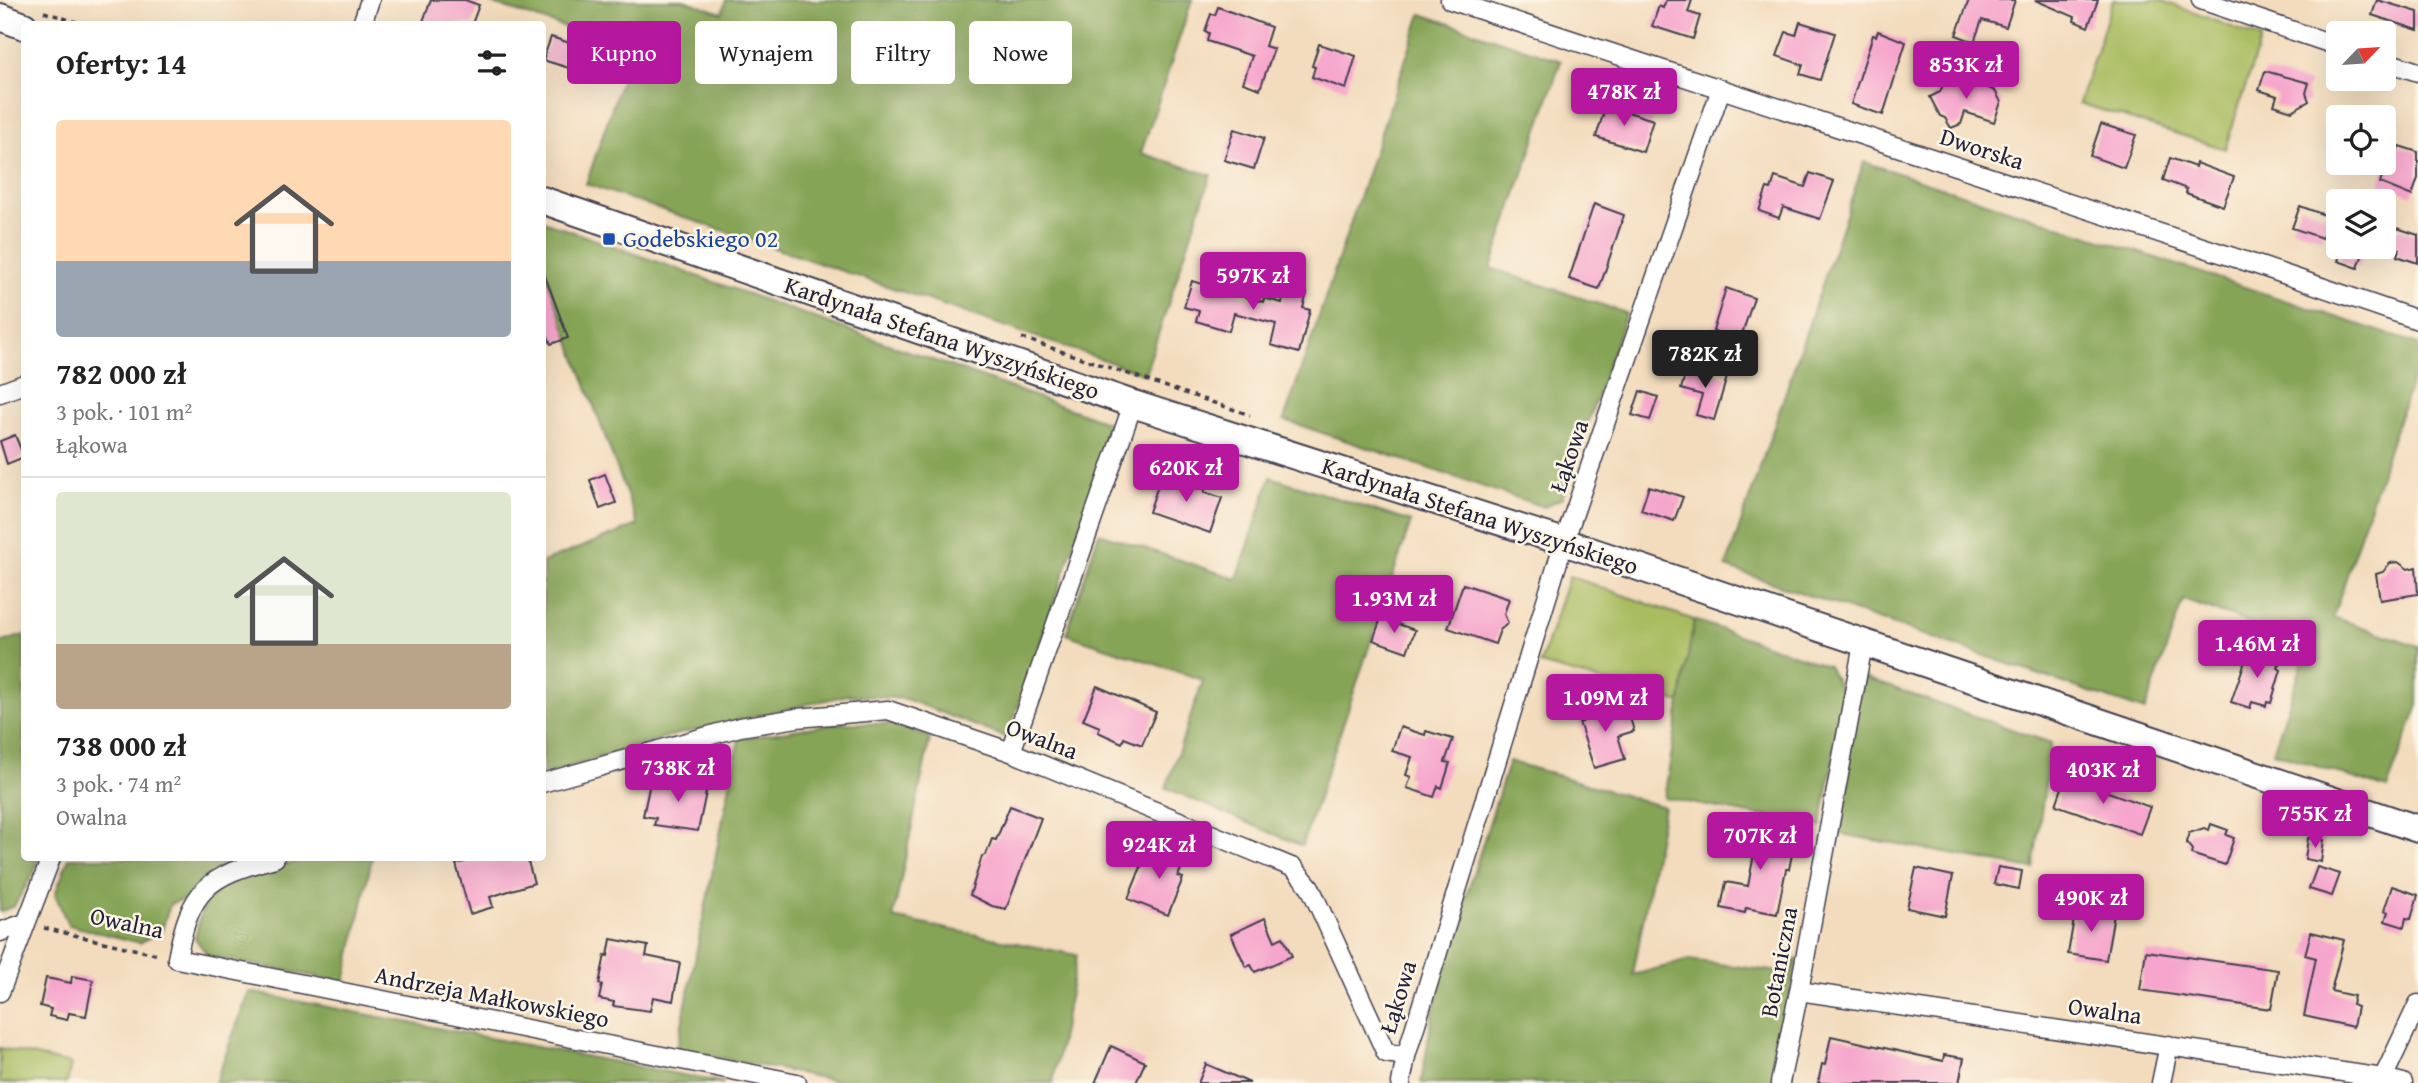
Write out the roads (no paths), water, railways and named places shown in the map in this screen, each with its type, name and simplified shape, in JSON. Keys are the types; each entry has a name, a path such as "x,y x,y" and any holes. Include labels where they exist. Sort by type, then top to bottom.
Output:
{"main road":[{"path":"0,17 31,18"},
{"name":"Kardynała Stefana Wyszyńskiego","path":"546,201 1133,404 1564,541 2418,829"}],"street":[{"path":"363,21 370,0"},
{"name":"Dworska","path":"1450,0 2260,265 2418,320"},
{"path":"2201,0 2326,42"},
{"path":"2396,65 2418,72"},
{"name":"Łąkowa","path":"1401,1083 1406,1056 1564,541 1721,89"},
{"path":"0,393 21,385"},
{"path":"1011,752 1133,404"},
{"name":"Botaniczna","path":"1780,1083 1863,644"},
{"name":"Owalna","path":"546,782 740,727 797,718 888,710 1011,752 1294,868 1310,887 1386,1052 1406,1056"},
{"path":"0,992 50,861"},
{"name":"Owalna","path":"177,959 183,926 192,905 209,884 239,869 265,861"},
{"path":"0,932 25,923"},
{"name":"Andrzeja Małkowskiego","path":"177,959 797,1083"},
{"name":"Owalna","path":"1799,990 2403,1083"},
{"path":"2383,1078 2418,1004"},
{"path":"2161,1083 2169,1045"}],"place":[{"name":"Godebskiego 02","path":"609,239"}]}
